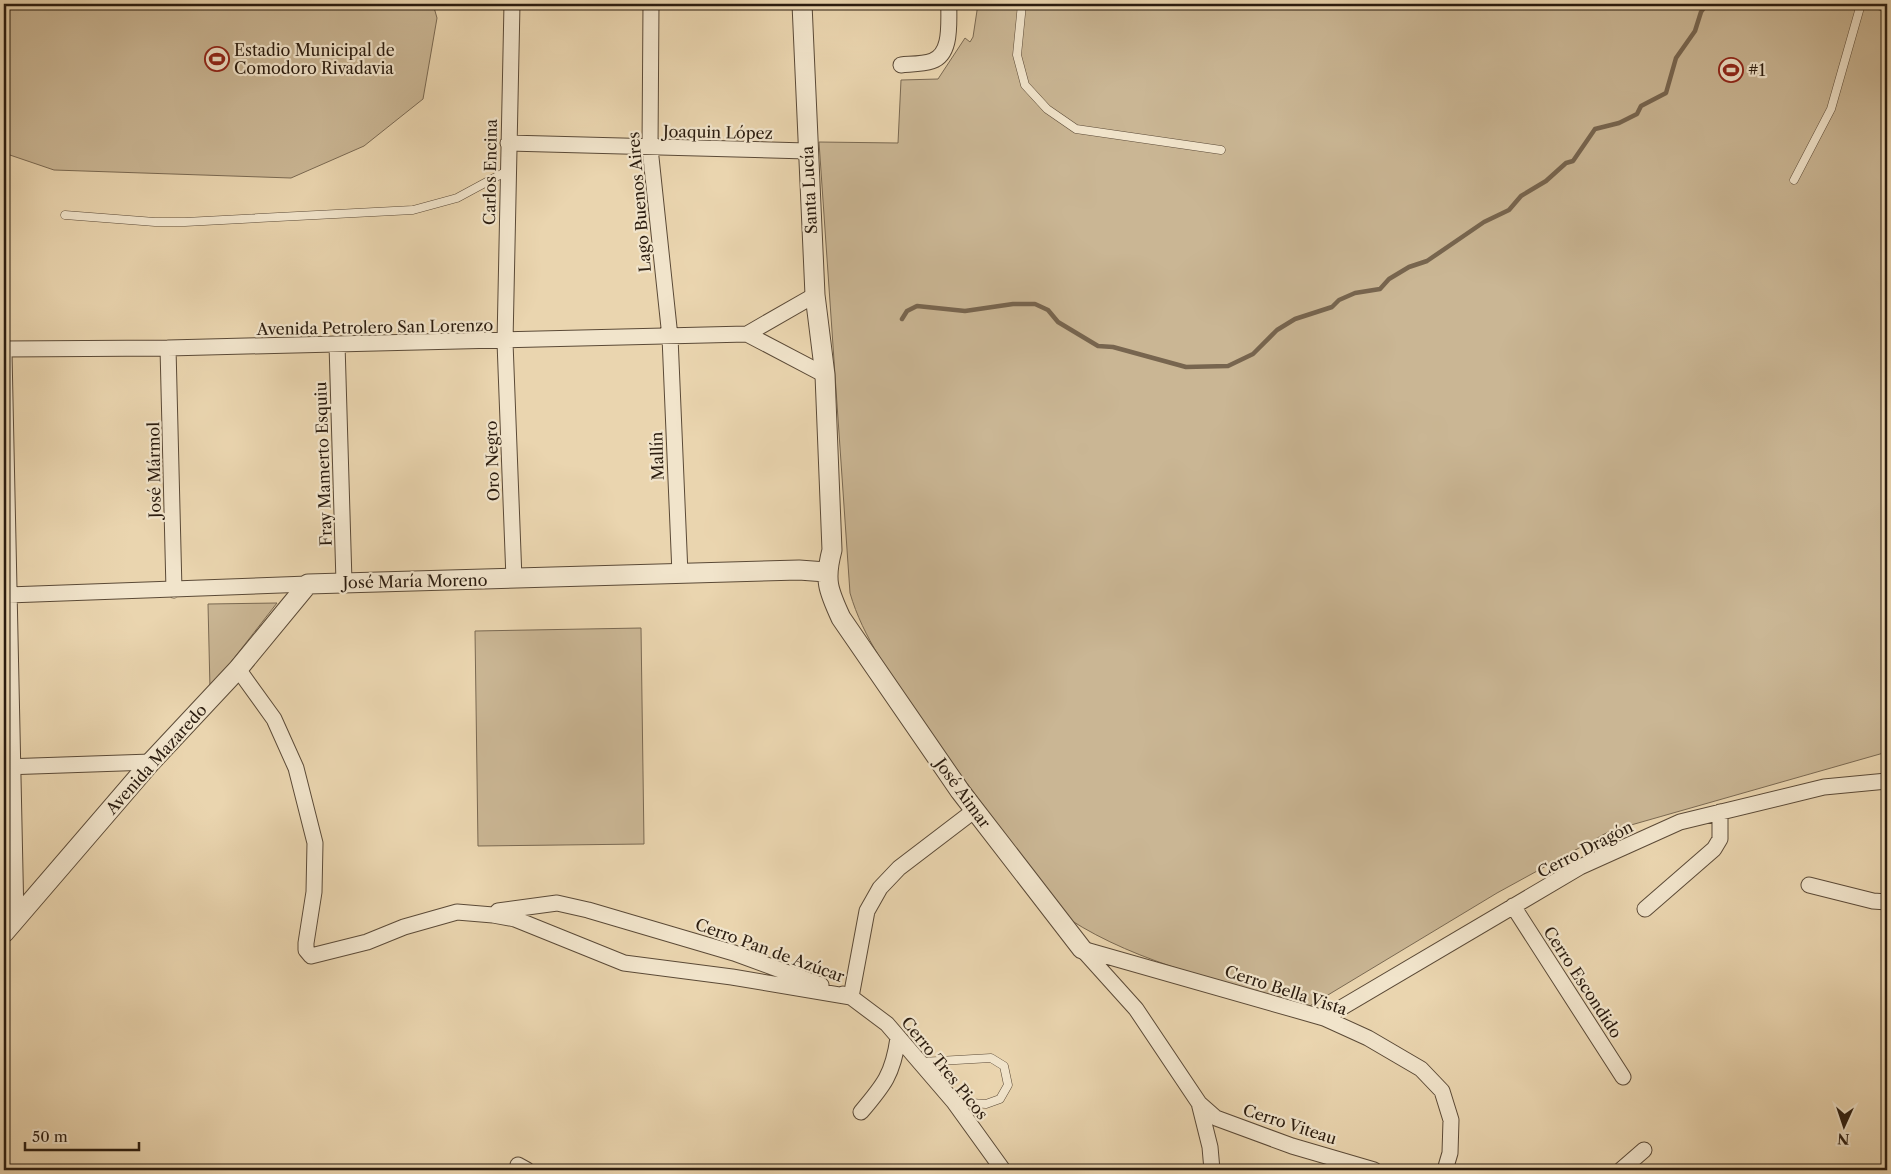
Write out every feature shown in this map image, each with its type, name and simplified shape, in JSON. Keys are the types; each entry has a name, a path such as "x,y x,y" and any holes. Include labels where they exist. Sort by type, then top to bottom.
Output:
{"street":[{"name":"Carlos Encina","path":"505,342 507,171 512,4"},
{"name":"Lago Buenos Aires","path":"652,4 650,148 670,337"},
{"name":"Santa Lucía","path":"802,4 807,151 815,296 825,375"},
{"path":"901,65 934,60 943,51 948,35 948,4"},
{"name":"Joaquin López","path":"508,143 807,151"},
{"name":"Avenida Petrolero San Lorenzo","path":"4,351 505,342 747,334 815,296"},
{"name":"Avenida Petrolero San Lorenzo","path":"747,334 825,375"},
{"name":"Mallín","path":"670,337 680,574"},
{"name":"Oro Negro","path":"505,342 514,579"},
{"name":"Fray Mamerto Esquiu","path":"337,344 344,582"},
{"name":"José Mármol","path":"168,348 174,590"},
{"path":"4,351 10,926"},
{"name":"José Aimar","path":"825,375 832,550 826,572 832,599 841,618 975,810 1082,949 1136,1009 1199,1103 1210,1147 1212,1170"},
{"name":"José María Moreno","path":"6,596 344,582 798,570 826,572"},
{"name":"Avenida Mazaredo","path":"10,926 151,762 238,669 308,584"},
{"name":"Cerro Pan de Azúcar","path":"238,669 274,719 296,768 308,815 315,843 316,863 306,943 306,950 311,956 367,942 404,927 457,912 515,919 624,963 732,977 851,997"},
{"path":"7,767 151,762"},
{"name":"Cerro Dragón","path":"1324,1018 1580,867 1671,826 1824,787 1887,781"},
{"path":"851,997 867,911 880,888 899,868 975,810"},
{"path":"1646,909 1714,849 1720,838 1720,812"},
{"path":"1809,885 1873,901 1887,902"},
{"name":"Cerro Pan de Azúcar","path":"478,914 557,903 645,925 734,953 851,997"},
{"name":"Cerro Escondido","path":"1513,906 1623,1077"},
{"name":"Cerro Bella Vista","path":"1082,949 1324,1018 1368,1038 1421,1069 1442,1091 1452,1120 1450,1153 1445,1170"},
{"name":"Cerro Tres Picos","path":"851,997 888,1024 954,1102 1003,1170"},
{"path":"861,1112 880,1089 894,1063 898,1038"},
{"name":"Cerro Viteau","path":"1199,1103 1216,1118 1292,1146 1366,1169"},
{"path":"1621,1170 1644,1150"}],"lane":[{"path":"1022,4 1017,55 1025,85 1046,109 1076,129 1221,150"},
{"path":"1794,180 1831,109 1860,8"},
{"path":"65,215 170,222 413,210 457,198 507,171"},
{"path":"920,1062 991,1058 1004,1066 1008,1085 1000,1100 986,1104 954,1102"}],"shaded area":[{"name":"Estadio Municipal de Comodoro Rivadavia","path":"4,4 433,4 437,18 423,99 364,146 291,178 54,170 4,153"},
{"path":"978,4 1887,4 1887,752 1610,831 1497,893 1308,1007 1154,960 1096,935 1069,919 972,791 897,685 870,641 850,593 819,142 898,143 901,80 938,79 965,38 970,42 973,37"},
{"path":"277,603 210,689 208,604"},
{"path":"641,628 644,844 478,846 475,631"}],"waterway":[{"path":"902,319 907,311 917,306 965,311 1013,304 1035,304 1048,310 1058,322 1098,346 1113,347 1186,367 1228,366 1253,354 1277,330 1295,319 1332,307 1339,300 1355,293 1380,289 1389,279 1409,267 1427,261 1484,222 1509,210 1521,196 1546,181 1566,163 1573,161 1595,129 1619,123 1637,114 1641,106 1666,93 1676,58 1695,31 1701,12 1707,4"},
{"path":"1868,4 1887,11"}],"place":[{"name":"Estadio Municipal de Comodoro Rivadavia","path":"217,59"},
{"name":"#1","path":"1731,70"}]}
